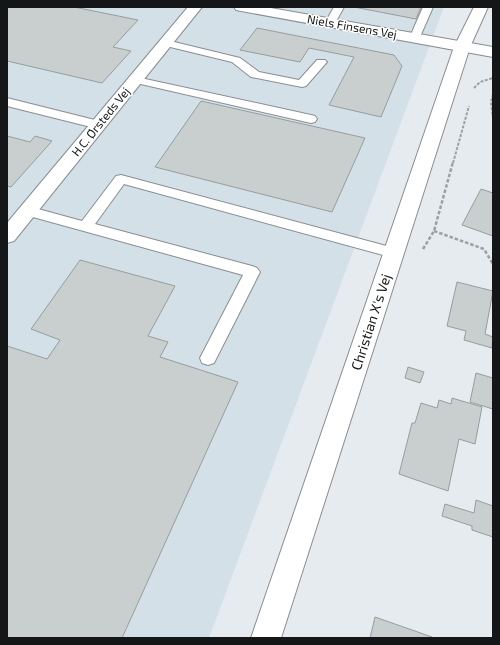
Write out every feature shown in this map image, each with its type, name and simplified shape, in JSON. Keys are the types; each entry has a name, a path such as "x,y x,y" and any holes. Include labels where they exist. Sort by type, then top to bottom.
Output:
{"street":[{"name":"H.C. Ørsteds Vej","path":"7,236 195,7"},
{"name":"Niels Finsens Vej","path":"241,7 260,9 462,48 493,52"},
{"name":"Christian X's Vej","path":"266,638 462,48 481,7"}],"lane":[{"path":"330,23 339,7"},
{"path":"414,39 428,7"},
{"path":"166,43 236,60 255,75 302,84 321,62"},
{"path":"136,80 311,119"},
{"path":"7,102 99,125"},
{"path":"86,226 121,179 394,253"},
{"path":"27,211 252,272 208,358"}],"path":[{"path":"472,95 474,87 480,82 493,78"},
{"path":"493,94 491,102 493,118"},
{"path":"422,251 434,231 470,102"},
{"path":"434,231 484,249 493,264"}],"shaded area":[{"path":"7,7 444,7 209,638 7,638"}],"building":[{"path":"7,7 74,7 138,20 113,47 131,51 102,83 7,61"},
{"path":"354,7 421,7 416,19"},
{"path":"257,28 394,55 402,66 381,117 329,105 354,57 309,48 300,62 240,50"},
{"path":"201,101 365,138 332,212 155,167"},
{"path":"7,136 30,142 35,136 52,141 11,187 7,186"},
{"path":"481,189 493,193 493,236 462,225"},
{"path":"80,260 175,286 148,336 168,342 160,357 238,382 122,638 7,638 7,346 47,359 60,340 31,329"},
{"path":"457,282 493,291 485,334 493,337 492,348 464,340 466,331 447,326"},
{"path":"408,367 424,372 420,383 405,378"},
{"path":"476,373 493,378 493,409 470,402"},
{"path":"452,398 482,407 475,444 459,439 448,491 399,474 412,423 415,423 421,403 437,408 439,400 451,404"},
{"path":"476,500 493,506 493,537 472,530 472,526 442,516 445,504 474,513"},
{"path":"375,617 432,637 432,638 370,638"}]}
